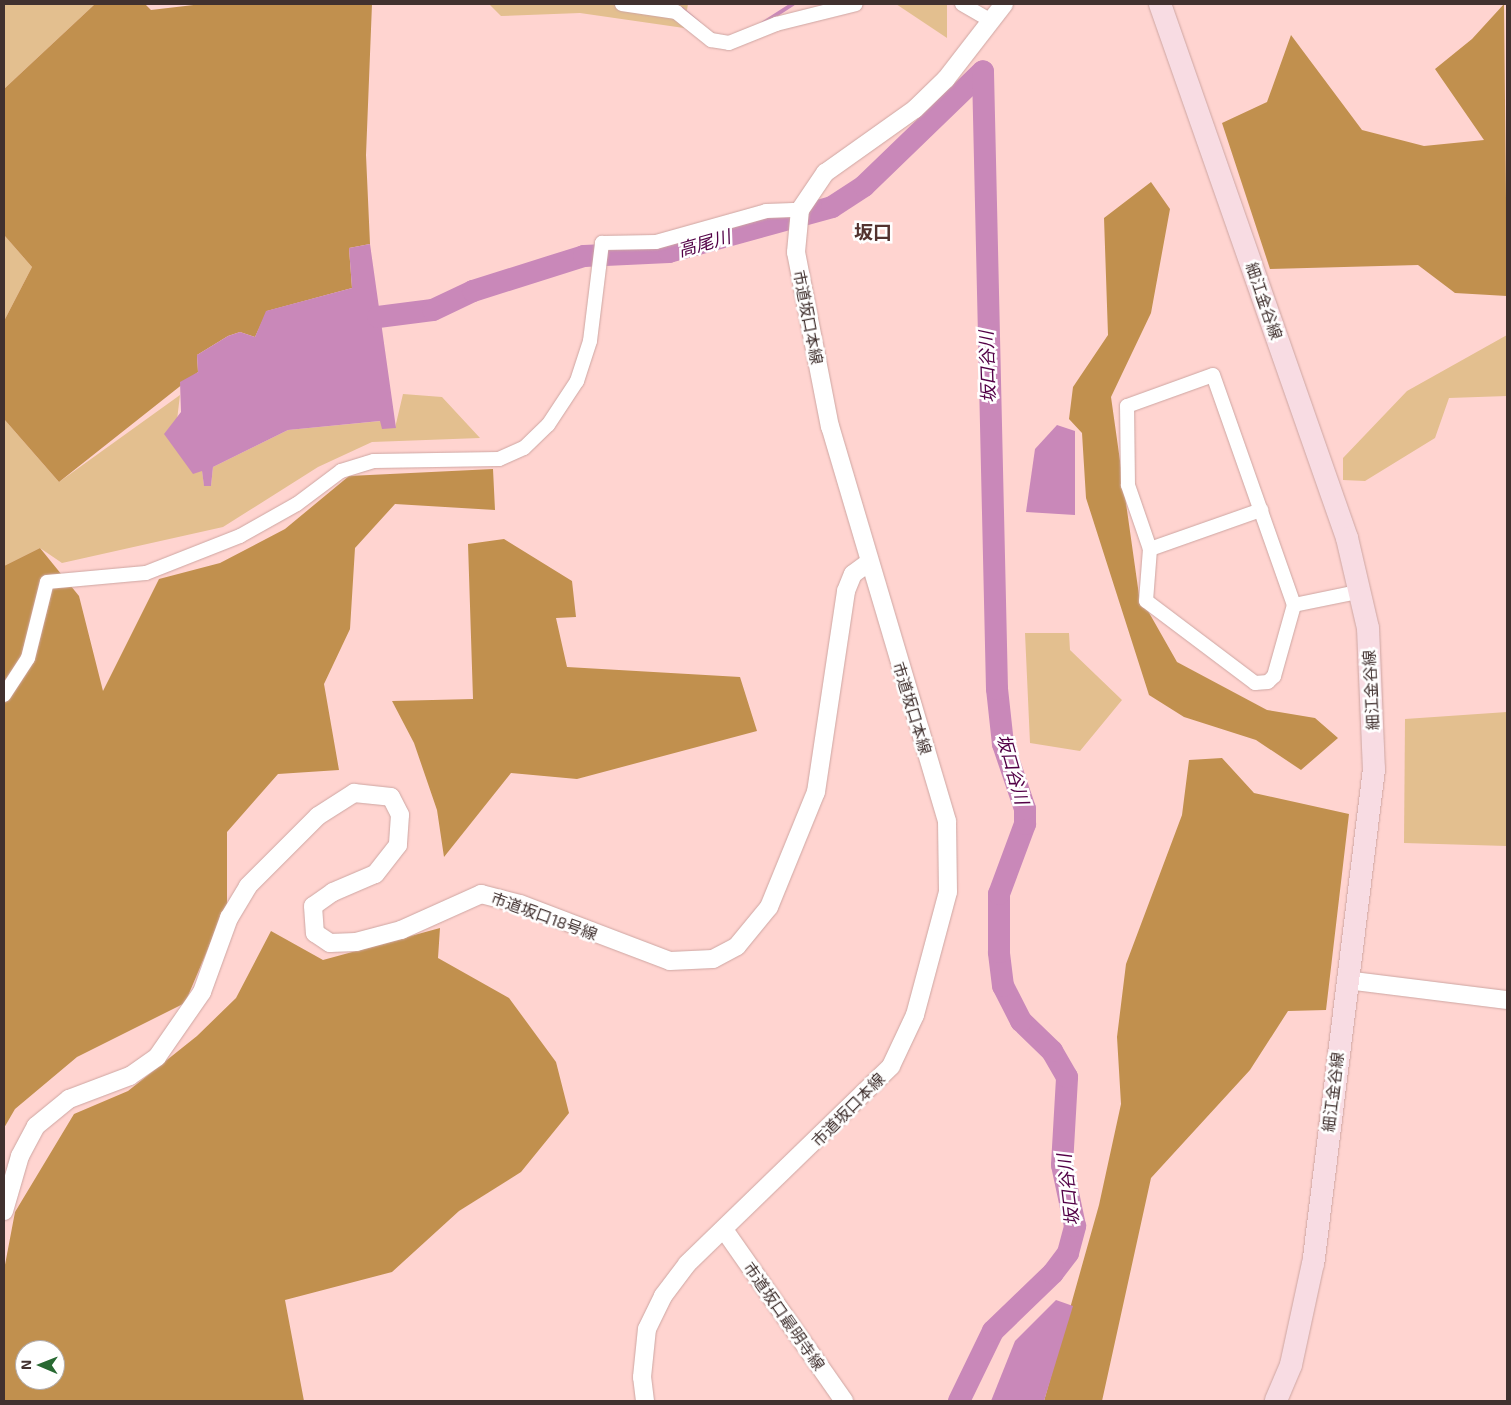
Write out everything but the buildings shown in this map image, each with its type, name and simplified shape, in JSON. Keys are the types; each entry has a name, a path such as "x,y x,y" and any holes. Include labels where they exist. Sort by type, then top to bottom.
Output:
{"main road":[{"name":"細江金谷線","path":"1160,4 1362,591 1374,708 1374,769 1346,980 1313,1263 1291,1364 1276,1401"}],"street":[{"path":"622,4 676,12 710,40 729,43 776,24 856,4"},
{"path":"962,4 991,22"},
{"name":"市道坂口本線","path":"645,1401 642,1378 647,1329 663,1296 688,1264 725,1231 891,1066 914,1015 948,892 947,821 868,563 830,427 796,252 800,210 825,173 915,108 946,79 1004,4"},
{"path":"4,695 28,658 47,582 154,570 240,536 297,504 341,471 374,460 499,459 524,448 548,425 577,381 590,342 602,243 656,242 766,211 800,210"},
{"path":"1213,375 1260,510 1294,605 1274,676 1268,682 1255,683 1146,601 1150,549 1128,485 1127,406 1213,375"},
{"path":"1150,549 1260,510"},
{"name":"市道坂口18号線","path":"4,1211 20,1156 36,1126 69,1099 130,1076 157,1057 202,992 229,918 248,886 318,816 354,793 391,797 400,815 399,836 389,861 375,874 333,892 313,906 311,926 330,943 356,942 394,932 482,894 520,904 670,961 713,960 738,946 769,907 816,792 846,591 853,574 868,563"},
{"path":"1294,605 1362,591"},
{"path":"1346,980 1507,1000"},
{"name":"市道坂口最明寺線","path":"725,1231 844,1401"}],"shaded area":[{"path":"4,4 95,4 4,89"},
{"path":"95,4 145,4 151,10 202,4 372,4 366,155 370,244 349,248 352,288 267,311 255,337 240,332 228,336 197,355 198,372 59,482 4,419 4,321 32,267 4,235 4,89"},
{"path":"489,4 688,4 684,28 580,13 501,16"},
{"path":"896,4 947,4 947,38"},
{"path":"1504,4 1507,296 1455,293 1418,265 1270,269 1222,123 1267,102 1291,35 1362,130 1424,146 1484,140 1435,69 1472,39"},
{"path":"1151,182 1170,209 1151,313 1111,397 1139,595 1177,662 1267,710 1315,718 1338,738 1301,770 1256,740 1184,717 1149,695 1086,498 1082,433 1069,419 1073,387 1108,335 1104,218"},
{"path":"4,235 32,267 4,321"},
{"path":"370,244 396,428 382,429 380,421 288,430 213,467 211,486 204,486 202,471 193,474 164,434 181,412 180,382 198,372 197,355 228,336 240,332 255,337 266,311 352,288 349,248"},
{"path":"1507,335 1507,396 1449,398 1435,438 1365,481 1343,480 1343,458 1407,391"},
{"path":"403,394 442,397 480,438 372,442 318,467 223,527 62,563 40,548 4,566 4,419 59,482 180,395 177,420 202,471 204,485 211,486 213,467 288,430 381,421 395,428"},
{"path":"1057,425 1075,431 1075,515 1026,512 1035,449"},
{"path":"493,469 495,510 395,504 355,548 350,629 324,684 339,770 278,774 227,832 227,904 185,1003 77,1057 15,1109 4,1128 4,566 40,548 79,596 103,691 159,579 220,563 285,529 349,476"},
{"path":"504,539 572,581 576,617 556,618 567,667 740,677 757,731 577,779 511,773 444,857 437,810 414,743 392,701 473,699 468,544"},
{"path":"1025,633 1069,633 1070,650 1122,700 1080,751 1030,743"},
{"path":"1507,712 1507,846 1404,843 1405,719"},
{"path":"1222,758 1254,793 1349,814 1326,1010 1288,1011 1250,1070 1151,1178 1102,1401 1044,1401 1099,1205 1121,1104 1117,1037 1126,964 1182,815 1189,760"},
{"path":"440,928 438,958 509,998 556,1062 569,1113 521,1172 459,1211 392,1272 285,1300 304,1401 4,1401 4,1270 15,1212 74,1114 128,1091 197,1036 236,998 271,931 323,960"},
{"path":"1056,1300 1073,1306 1044,1401 991,1401 1015,1341"}],"waterway":[{"path":"762,24 793,4"},
{"path":"821,4 831,5"},
{"path":"682,9 699,24"},
{"name":"高尾川","path":"378,317 433,310 473,291 584,256 669,252 832,207 864,186 983,71"},
{"name":"坂口谷川","path":"959,1401 993,1331 1053,1273 1068,1253 1075,1226 1062,1165 1067,1077 1052,1051 1021,1021 1003,986 999,952 999,894 1025,824 1025,809 1003,744 997,689 983,71"}],"district":[{"name":"坂口","path":"873,232"}]}
